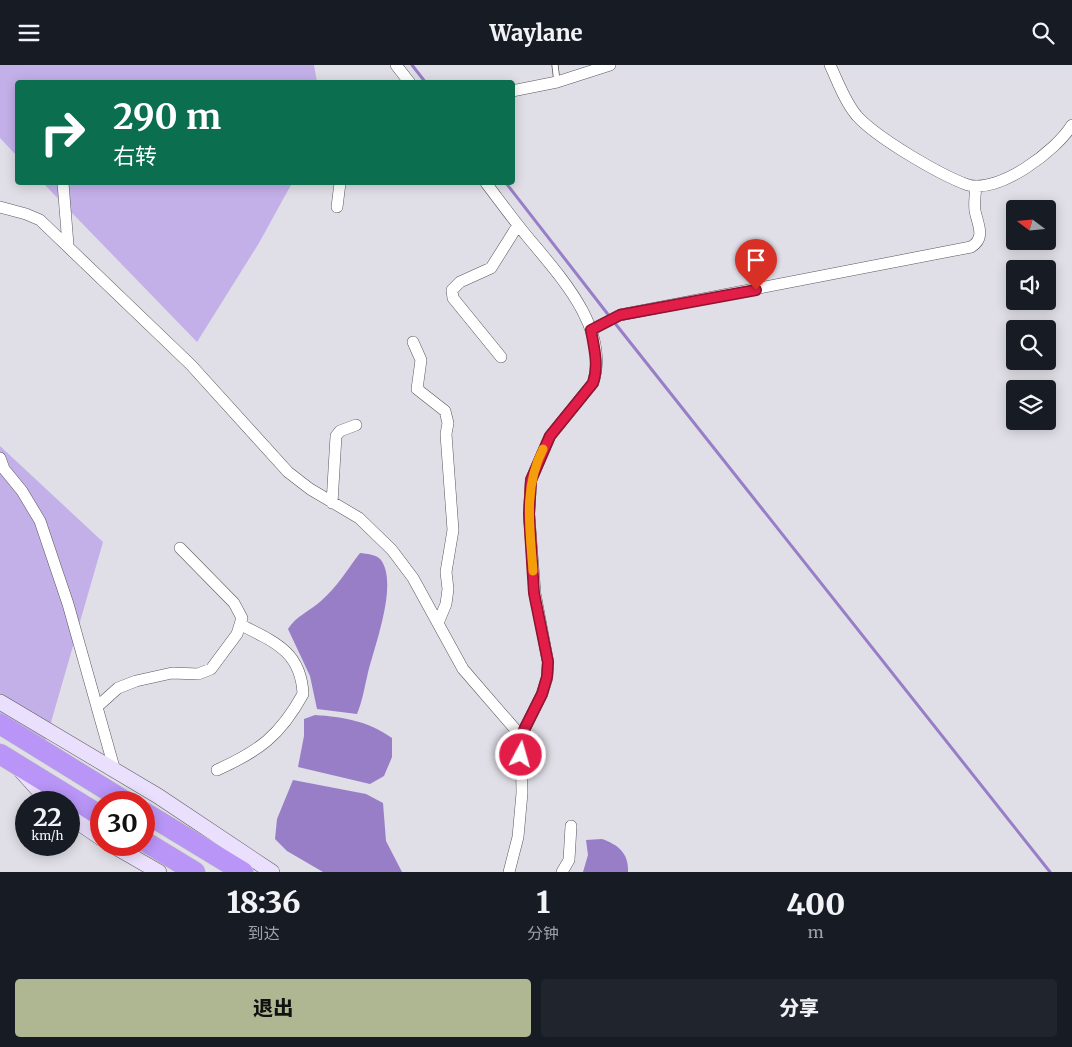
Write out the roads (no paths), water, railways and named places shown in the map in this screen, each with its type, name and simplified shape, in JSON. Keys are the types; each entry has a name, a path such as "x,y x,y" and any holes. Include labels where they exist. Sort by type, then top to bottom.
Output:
{"highway":[{"path":"0,724 109,791"},
{"path":"8,759 90,809"},
{"path":"155,819 243,872"},
{"path":"155,848 195,872"}],"street":[{"path":"396,65 407,80"},
{"path":"515,90 557,82 610,65"},
{"path":"830,65 846,100 857,116 874,131 891,144 961,183 976,187 1003,180 1043,156 1066,135 1072,125"},
{"path":"62,185 68,245"},
{"path":"337,207 340,185"},
{"path":"488,185 574,294 591,330 597,373 593,383 550,436 531,480 529,514 534,593 548,662 547,677 542,694 521,736 522,793 518,837 509,872"},
{"path":"591,330 620,315 971,247 978,243 980,236 974,203 976,187"},
{"path":"0,207 40,220 191,365 288,472 332,503 359,518 392,550 413,578 463,669 521,736"},
{"path":"501,357 453,298 452,291 460,282 490,268 518,225"},
{"path":"413,342 421,360 417,389 446,411 448,423 446,434 453,530 446,572 448,589 446,604 438,623"},
{"path":"332,503 336,436 340,431 356,425"},
{"path":"0,458 4,469 22,491 40,521 68,604 115,771"},
{"path":"98,707 118,689 136,681 172,673 198,674 211,669 237,634 242,618 234,603 180,547"},
{"path":"217,770 252,754 273,736 302,694 299,668 290,656 276,642 241,625"},
{"path":"0,702 158,796 272,872"},
{"path":"8,759 39,791"},
{"path":"562,872 569,860 572,826"},
{"path":"131,856 159,872"}],"lane":[{"path":"555,65 557,82"}],"waterway":[{"path":"412,65 424,80"},
{"path":"508,185 610,317"},
{"path":"614,322 1050,872"}]}
